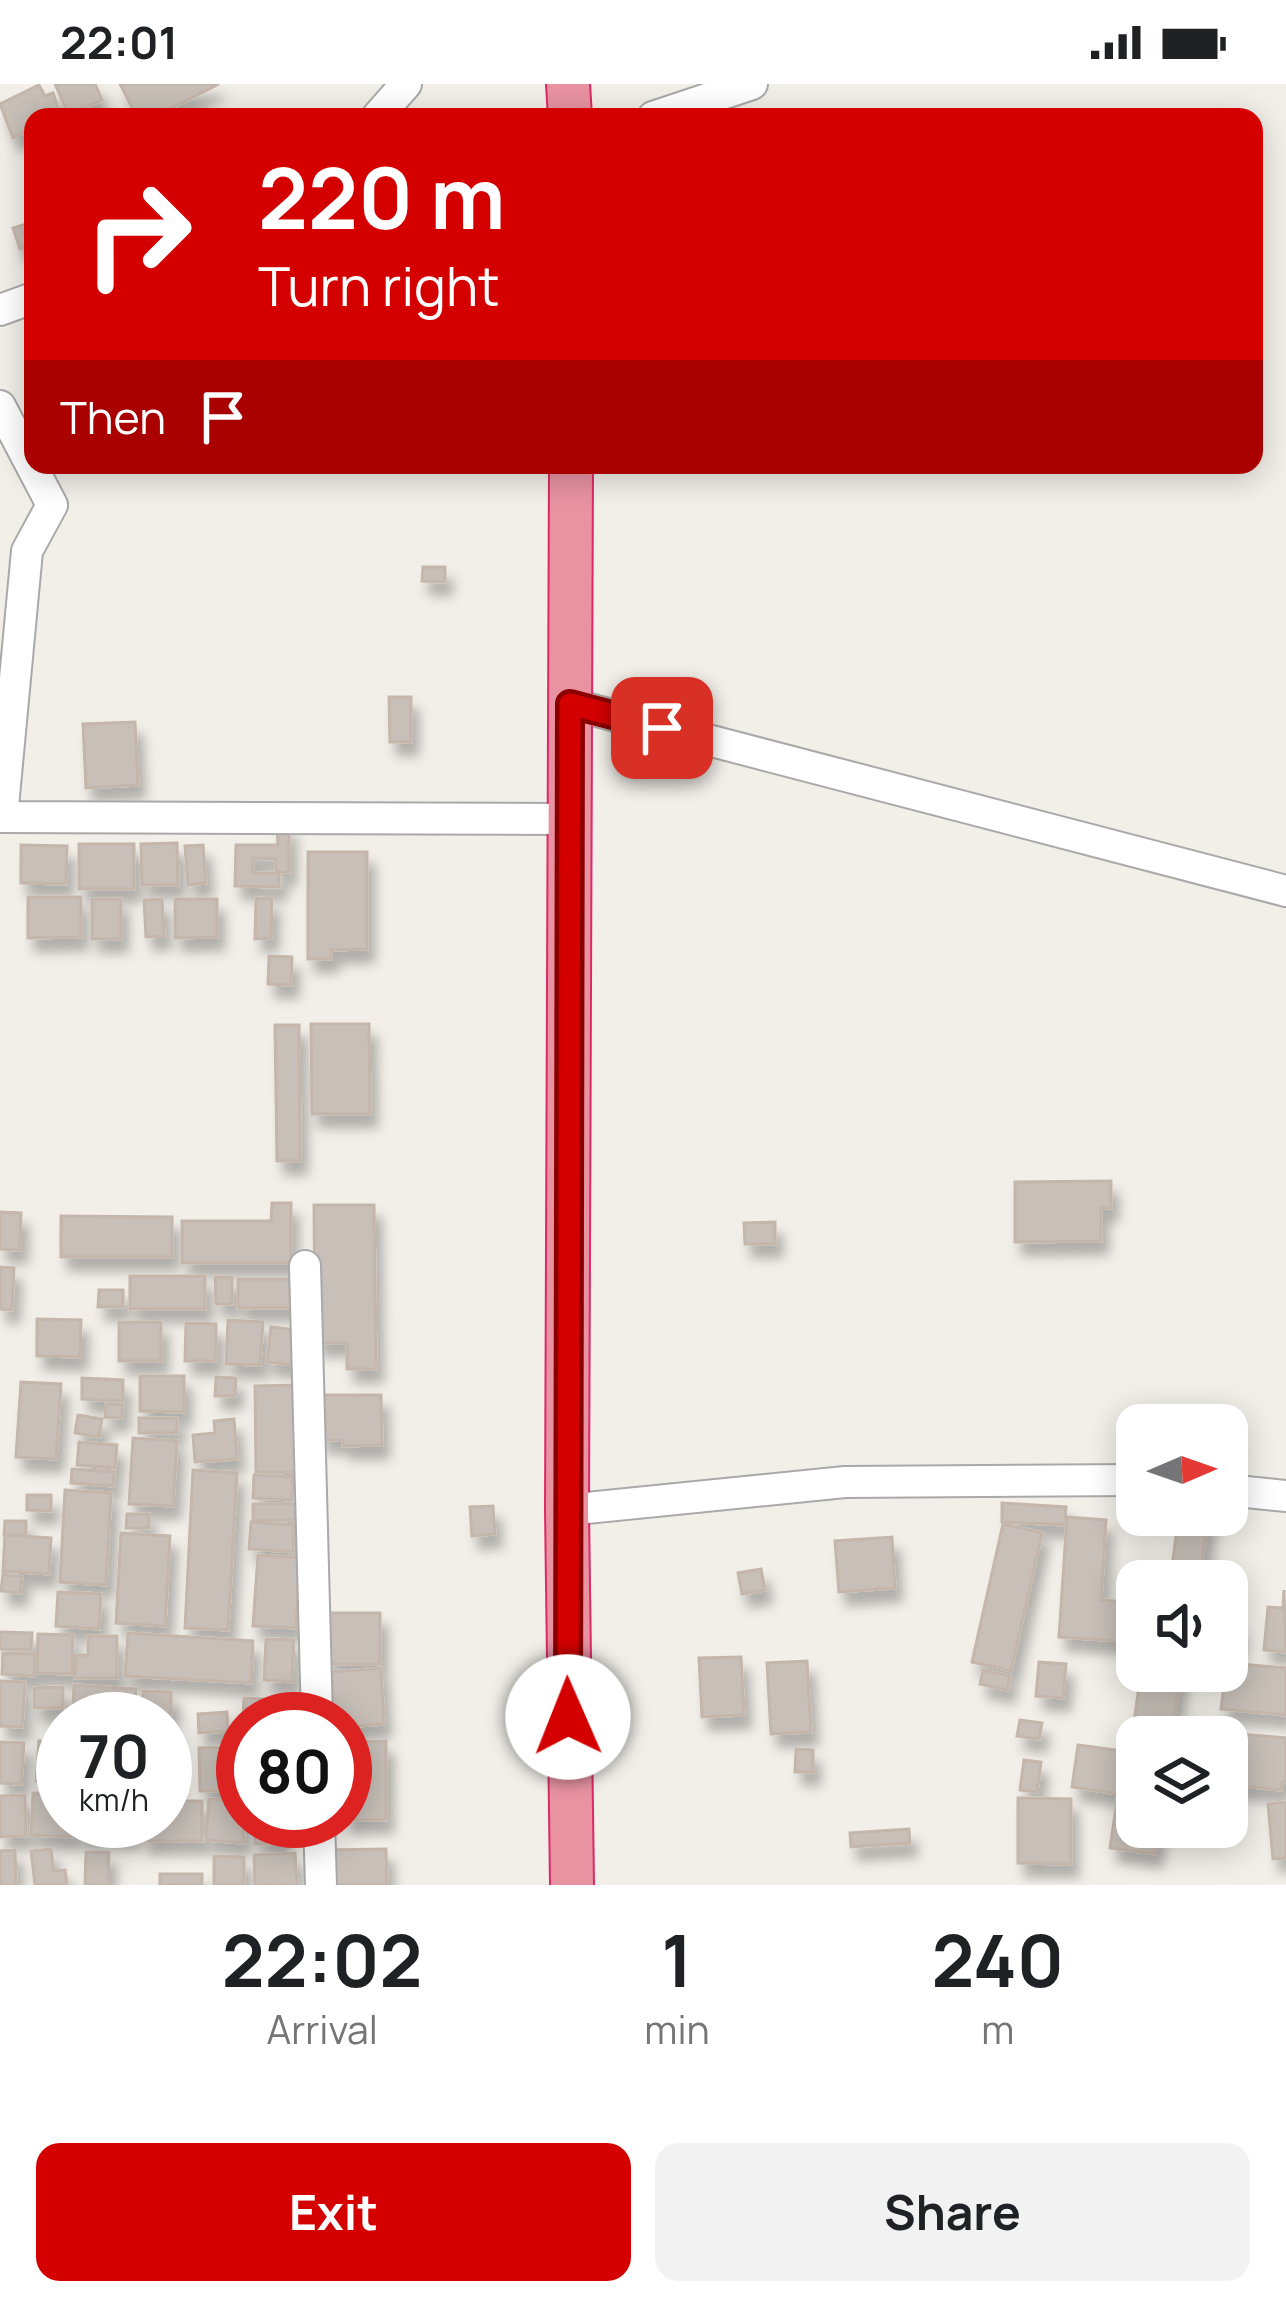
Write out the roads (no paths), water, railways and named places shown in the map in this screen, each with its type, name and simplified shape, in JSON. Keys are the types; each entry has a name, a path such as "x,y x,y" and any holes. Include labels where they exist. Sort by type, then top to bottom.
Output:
{"highway":[{"path":"571,474 567,1510 572,1885"}],"street":[{"path":"385,108 406,84"},
{"path":"680,108 752,84"},
{"path":"0,406 24,452"},
{"path":"36,474 52,505 14,550 1,817 569,819"},
{"path":"570,704 1286,891"},
{"path":"305,1266 315,1692"},
{"path":"567,1510 845,1482 1116,1480"},
{"path":"1248,1492 1286,1496"},
{"path":"320,1848 321,1885"}]}
